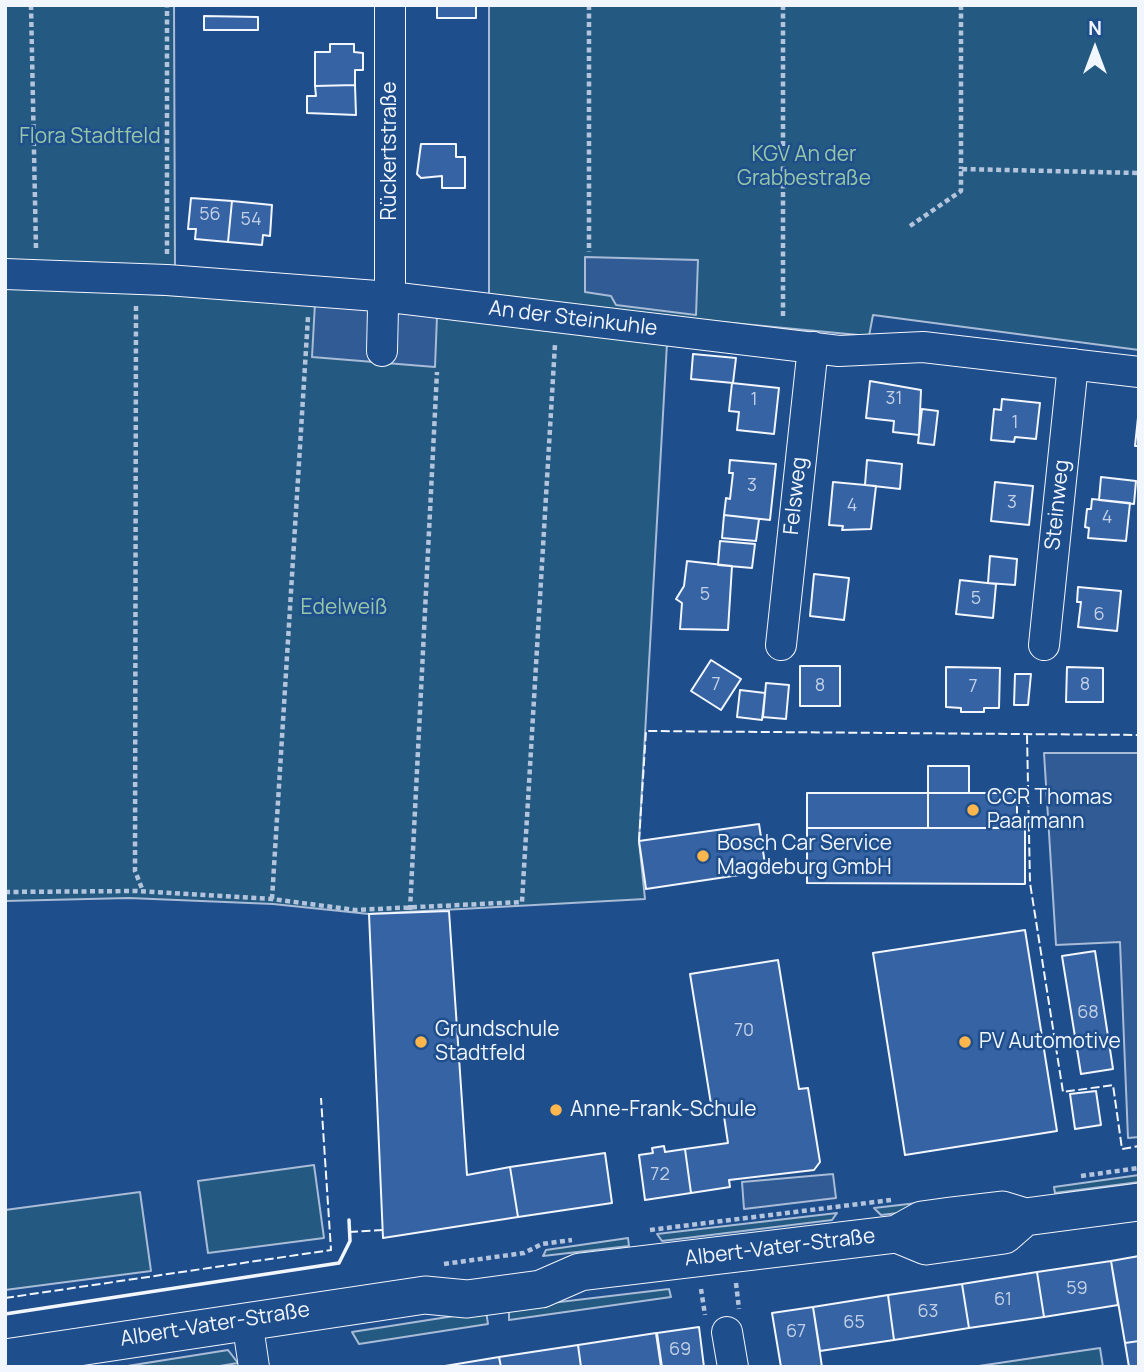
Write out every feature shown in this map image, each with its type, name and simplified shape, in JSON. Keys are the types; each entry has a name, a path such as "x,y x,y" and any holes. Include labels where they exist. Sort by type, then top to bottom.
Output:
{"main road":[{"name":"Albert-Vater-Straße","path":"5,1358 425,1295 460,1276 548,1264 580,1272 897,1234 926,1246 1004,1235 1025,1217 1139,1202"}],"street":[{"name":"Rückertstraße","path":"382,351 383,309 390,297 390,5"},
{"name":"An der Steinkuhle","path":"5,274 167,280 390,297 848,351 923,347 1139,372"},
{"name":"Felsweg","path":"780,645 798,345"},
{"name":"Steinweg","path":"1044,645 1073,364"},
{"path":"247,1320 254,1367"},
{"path":"727,1332 733,1367"}],"path":[{"path":"31,5 36,275"},
{"path":"167,5 167,280"},
{"path":"589,5 589,252"},
{"path":"783,5 798,345"},
{"path":"910,226 961,191 961,5"},
{"path":"961,169 1139,173"},
{"path":"136,305 135,871 143,891"},
{"path":"272,899 308,316"},
{"path":"5,892 143,891 272,899 355,910 410,910 522,902 555,330"},
{"path":"410,910 437,372"}],"green space":[{"name":"Flora Stadtfeld","path":"5,5 174,5 175,273 5,268"},
{"name":"KGV An der Grabbestraße","path":"489,5 1139,5 1139,350 873,315 869,336 489,300"},
{"name":"Edelweiß","path":"5,287 309,302 667,343 639,841 645,899 369,914 273,904 129,898 5,901"},
{"path":"314,1165 324,1238 208,1253 198,1181"},
{"path":"1139,1175 1139,1182 1055,1193 1054,1187"},
{"path":"140,1192 151,1271 5,1290 5,1210"},
{"path":"943,1200 942,1208 881,1215 874,1208"},
{"path":"837,1213 832,1220 662,1241 657,1234"},
{"path":"628,1238 629,1246 543,1256 546,1250"},
{"path":"669,1289 671,1297 509,1320 509,1308"},
{"path":"486,1311 488,1324 359,1344 352,1332"},
{"path":"1100,1348 1103,1367 972,1367"},
{"path":"228,1350 238,1363 214,1367 121,1367"}],"shaded area":[{"path":"585,257 698,260 696,315 616,305 611,296 585,292"},
{"path":"315,303 437,316 435,367 312,357"},
{"path":"1044,753 1139,753 1139,1137 1128,1138 1120,942 1056,945"},
{"path":"833,1174 836,1198 744,1209 742,1182"}],"building":[{"path":"437,5 476,5 476,18 437,18"},
{"path":"204,16 258,17 258,30 204,30"},
{"path":"330,44 354,44 354,52 363,53 363,70 355,70 355,85 315,86 315,52 330,52"},
{"path":"355,85 356,115 307,113 307,96 316,96 315,86"},
{"path":"421,144 456,144 456,157 465,157 465,188 442,188 442,176 421,178 417,174"},
{"path":"191,198 232,201 228,242 195,239 196,229 188,229"},
{"path":"232,201 272,205 270,236 263,235 262,245 228,242"},
{"path":"693,354 736,358 733,383 691,379"},
{"path":"870,381 921,390 919,435 893,432 894,421 866,418"},
{"path":"732,383 779,388 774,434 737,430 739,412 729,411"},
{"path":"1002,399 1040,403 1036,439 1015,437 1014,442 991,440 994,409 1001,410"},
{"path":"1139,408 1139,446 1135,446"},
{"path":"922,409 938,411 934,445 918,443"},
{"path":"730,460 776,464 770,520 724,515 726,498 730,499 733,473 729,473"},
{"path":"867,460 902,464 900,489 865,485"},
{"path":"1101,477 1136,481 1134,504 1099,500"},
{"path":"833,482 876,486 871,529 842,530 843,526 829,525"},
{"path":"995,482 1033,486 1029,525 991,521"},
{"path":"1092,499 1130,503 1126,541 1088,538 1089,528 1085,527 1087,509 1091,509"},
{"path":"724,515 759,519 756,541 722,538"},
{"path":"720,541 755,544 752,568 718,565"},
{"path":"990,556 1017,559 1015,585 988,583"},
{"path":"687,561 732,566 728,630 680,629 682,603 676,599 684,586"},
{"path":"814,574 849,578 844,620 810,616"},
{"path":"960,580 996,584 993,618 956,614"},
{"path":"1078,587 1121,591 1117,631 1078,627 1081,602 1077,602"},
{"path":"711,660 741,679 721,710 691,691"},
{"path":"800,666 840,666 840,706 800,706"},
{"path":"946,667 1000,668 999,708 984,708 984,712 961,712 961,708 946,707"},
{"path":"1067,667 1103,668 1103,702 1066,702"},
{"path":"1015,674 1031,674 1028,705 1014,705"},
{"path":"766,683 789,685 786,719 763,717"},
{"path":"740,690 765,693 762,720 737,717"},
{"path":"928,766 969,766 969,793 928,793"},
{"path":"807,793 928,793 928,828 807,828"},
{"name":"CCR Thomas Paarmann","path":"928,793 1017,793 1017,828 928,828"},
{"name":"Bosch Car Service Magdeburg GmbH","path":"759,824 766,871 646,889 639,841"},
{"path":"807,828 1025,828 1025,884 807,883"},
{"path":"449,911 467,1175 510,1167 518,1217 383,1238 369,914"},
{"name":"PV Automotive","path":"1025,930 1057,1131 905,1155 873,953"},
{"path":"1095,951 1113,1069 1081,1074 1062,956"},
{"path":"778,960 799,1089 808,1088 820,1162 814,1170 729,1180 730,1187 691,1193 685,1149 728,1143 722,1103 711,1104 690,974"},
{"path":"1096,1091 1101,1125 1075,1129 1070,1094"},
{"path":"664,1146 665,1152 685,1149 691,1193 645,1200 639,1155 653,1153 652,1148"},
{"path":"605,1153 612,1203 518,1217 510,1167"},
{"path":"1139,1256 1139,1341 1125,1343 1111,1261"},
{"path":"1111,1261 1118,1305 1044,1317 1037,1272"},
{"path":"1037,1272 1044,1317 969,1328 962,1284"},
{"path":"962,1284 969,1328 894,1340 888,1295"},
{"path":"888,1295 894,1340 820,1351 813,1307"},
{"path":"813,1307 822,1367 781,1367 772,1313"},
{"path":"699,1327 704,1367 662,1367 657,1333"},
{"path":"656,1333 661,1367 581,1367 578,1345"},
{"path":"1139,1341 1139,1367 1129,1367 1125,1343"},
{"path":"578,1345 581,1367 501,1367 499,1357"},
{"path":"499,1357 501,1367 439,1367"}],"fence":[{"path":"639,841 646,731 1139,735"},
{"path":"1027,735 1030,883 1063,1092 1113,1085 1122,1149 1139,1146"},
{"path":"5,1298 331,1250 321,1098"},
{"path":"349,1232 383,1230"}],"wall":[{"path":"5,1314 339,1263 350,1241 349,1220"}],"place":[{"name":"CCR Thomas Paarmann","path":"973,810"},
{"name":"Bosch Car Service Magdeburg GmbH","path":"703,856"},
{"name":"Grundschule Stadtfeld","path":"421,1042"},
{"name":"PV Automotive","path":"965,1042"},
{"name":"Anne-Frank-Schule","path":"556,1110"}]}
